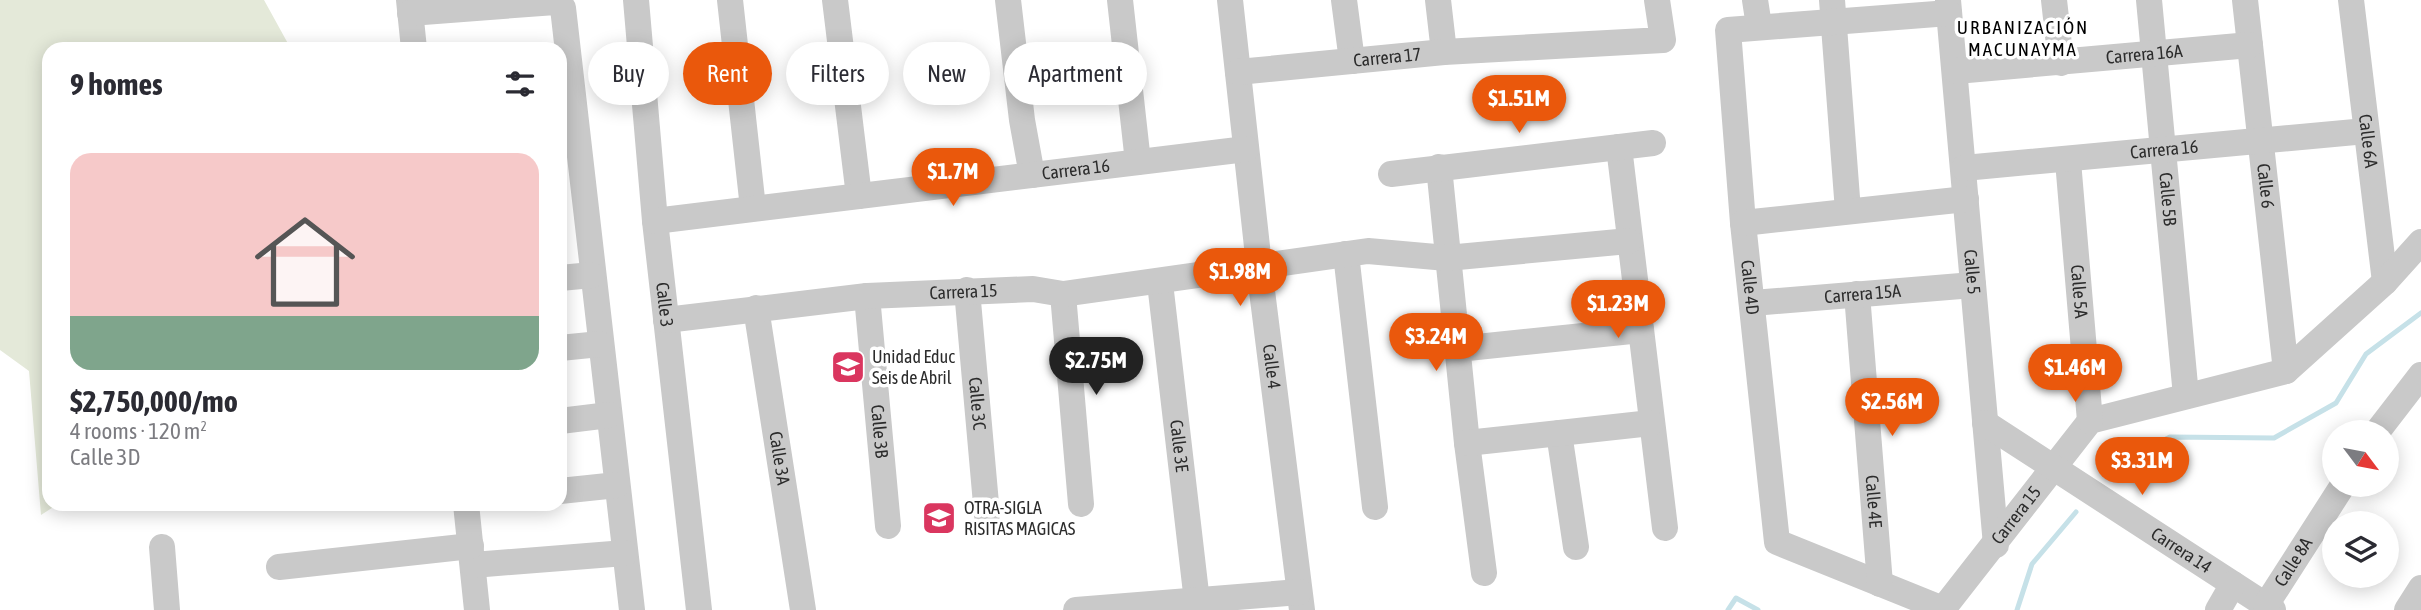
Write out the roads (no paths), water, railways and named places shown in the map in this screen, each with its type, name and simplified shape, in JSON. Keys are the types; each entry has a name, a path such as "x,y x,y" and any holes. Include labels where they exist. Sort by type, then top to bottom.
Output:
{"street":[{"path":"730,0 753,208"},
{"path":"835,0 859,196"},
{"path":"1008,0 1022,120 1032,175"},
{"path":"1120,0 1139,162"},
{"name":"Calle 4","path":"1230,0 1300,601"},
{"path":"1344,0 1352,61"},
{"path":"1438,0 1444,52"},
{"name":"Carrera 17","path":"1238,72 1444,52 1663,40 1657,0"},
{"path":"2054,0 2061,63"},
{"name":"Calle 5B","path":"2149,0 2186,396"},
{"name":"Calle 6","path":"2245,0 2263,140 2286,371"},
{"name":"Calle 6A","path":"2350,0 2385,282"},
{"name":"Calle 3","path":"644,1 654,221 698,610"},
{"path":"414,42 410,6 555,2 563,8 564,42"},
{"path":"1757,13 1949,6"},
{"name":"Calle 5","path":"1949,6 1996,545"},
{"path":"1833,11 1848,211"},
{"name":"Calle 4D","path":"1757,13 1728,30 1743,222 1777,542"},
{"name":"Carrera 16A","path":"1956,71 2250,45"},
{"name":"Carrera 16","path":"1964,168 2068,161 2366,131"},
{"path":"568,139 572,210 592,275 632,610"},
{"path":"1391,174 1653,143"},
{"path":"1619,147 1665,528"},
{"name":"Carrera 16","path":"654,221 1246,149"},
{"name":"Calle 5A","path":"2068,161 2090,421"},
{"path":"1439,167 1467,443 1484,573"},
{"path":"1743,222 1966,199"},
{"name":"Carrera 15","path":"666,320 757,307 867,296 1033,289 1063,294 1160,283 1346,254 1401,252 1424,258 1447,258 1629,241"},
{"path":"2090,421 2286,371 2385,282 2421,242"},
{"path":"1346,254 1375,507"},
{"path":"567,277 592,275"},
{"name":"Calle 3E","path":"1160,283 1198,605"},
{"name":"Carrera 15A","path":"1753,303 1973,285"},
{"name":"Calle 3C","path":"967,290 987,515"},
{"path":"1063,294 1081,504"},
{"name":"Calle 4E","path":"1857,294 1880,584"},
{"name":"Calle 3B","path":"867,296 888,526"},
{"name":"Calle 3A","path":"757,307 803,610"},
{"path":"1458,349 1640,330"},
{"path":"567,347 600,344"},
{"path":"2386,420 2421,375"},
{"path":"567,420 609,415"},
{"name":"Carrera 15","path":"1777,542 1943,609 1996,545 2090,421"},
{"path":"1467,443 1651,423"},
{"name":"Carrera 14","path":"1985,424 2269,608"},
{"path":"1559,433 1576,547"},
{"path":"567,490 617,485"},
{"name":"Calle 8A","path":"2269,608 2336,497"},
{"path":"467,511 477,610"},
{"path":"162,547 167,610"},
{"path":"278,567 472,556 625,553"},
{"path":"2218,610 2233,584"},
{"path":"2407,610 2421,588"},
{"path":"1093,609 1300,601"}],"waterway":[{"path":"2106,470 2170,437 2274,438 2336,403 2366,354 2421,313"},
{"path":"2017,610 2032,564 2076,512"},
{"path":"1728,610 1736,598 1758,610"}],"place":[{"name":"Unidad Educ Seis de Abril","path":"848,367"},
{"name":"OTRA-SIGLA RISITAS MAGICAS","path":"939,518"}],"district":[{"name":"URBANIZACIÓN MACUNAYMA","path":"2023,38"}]}
